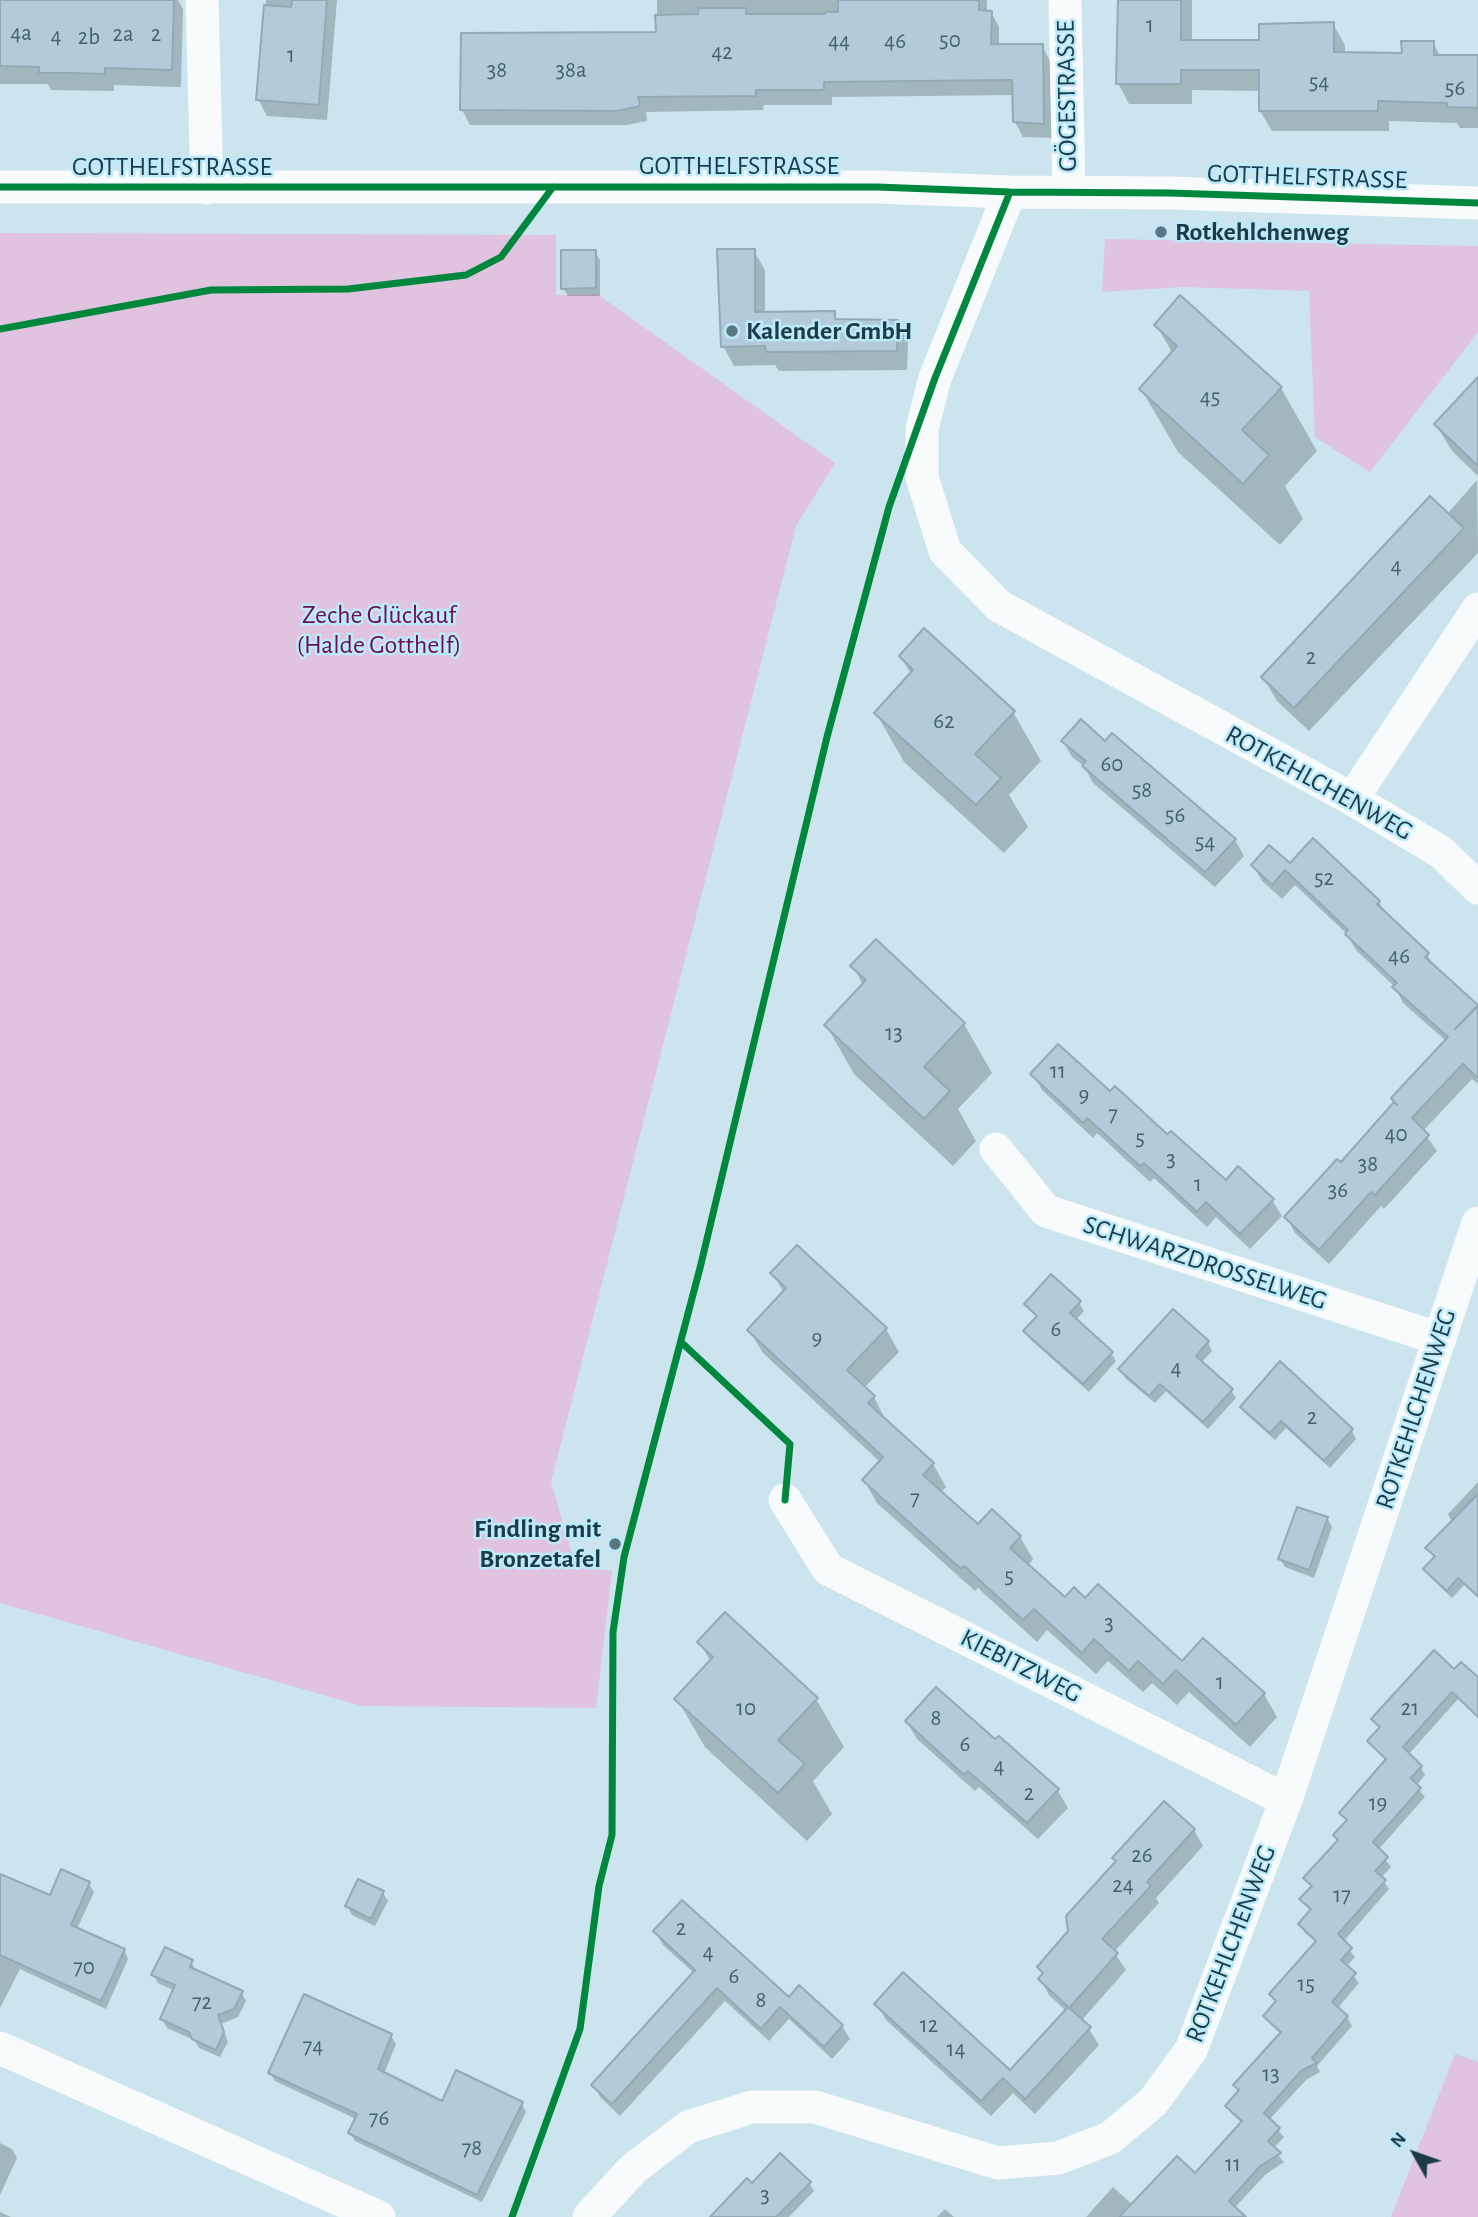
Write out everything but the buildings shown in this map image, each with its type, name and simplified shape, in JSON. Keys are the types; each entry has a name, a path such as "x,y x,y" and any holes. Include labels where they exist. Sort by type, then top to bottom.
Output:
{"street":[{"path":"202,0 207,188"},
{"name":"GÖGESTRASSE","path":"1065,0 1069,192"},
{"name":"GOTTHELFSTRASSE","path":"0,187 877,187 1478,203"},
{"name":"ROTKEHLCHENWEG","path":"1010,192 935,378 922,429 922,477 945,551 999,606 1352,799 1441,852 1478,888"},
{"path":"1352,799 1478,609"},
{"name":"SCHWARZDROSSELWEG","path":"996,1149 1046,1211 1440,1339"},
{"name":"ROTKEHLCHENWEG","path":"589,2217 633,2169 688,2127 752,2108 815,2107 998,2163 1058,2158 1110,2138 1153,2102 1191,2050 1286,1800 1478,1223"},
{"name":"KIEBITZWEG","path":"785,1500 828,1569 1286,1800"},
{"path":"0,2048 379,2217"}],"green space":[{"name":"Zeche Glückauf (Halde Gotthelf)","path":"0,233 556,235 556,295 597,294 835,463 796,526 551,1482 576,1567 612,1571 596,1708 362,1706 0,1603"},
{"path":"1105,239 1478,246 1478,332 1370,472 1315,437 1309,291 1184,287 1102,292"},
{"path":"1455,2054 1478,2062 1478,2217 1391,2217"}],"cycle path":[{"path":"0,187 877,187 1478,203"},
{"path":"0,329 211,290 348,289 466,275 501,257 553,187"},
{"path":"512,2217 580,2029 599,1886 612,1835 613,1632 624,1557 700,1268 827,737 889,507 935,378 1010,192"},
{"path":"681,1342 790,1444 785,1500"}],"place":[{"name":"Rotkehlchenweg","path":"1161,232"},
{"name":"Kalender GmbH","path":"732,331"},
{"name":"Findling mit Bronzetafel","path":"615,1544"}]}
